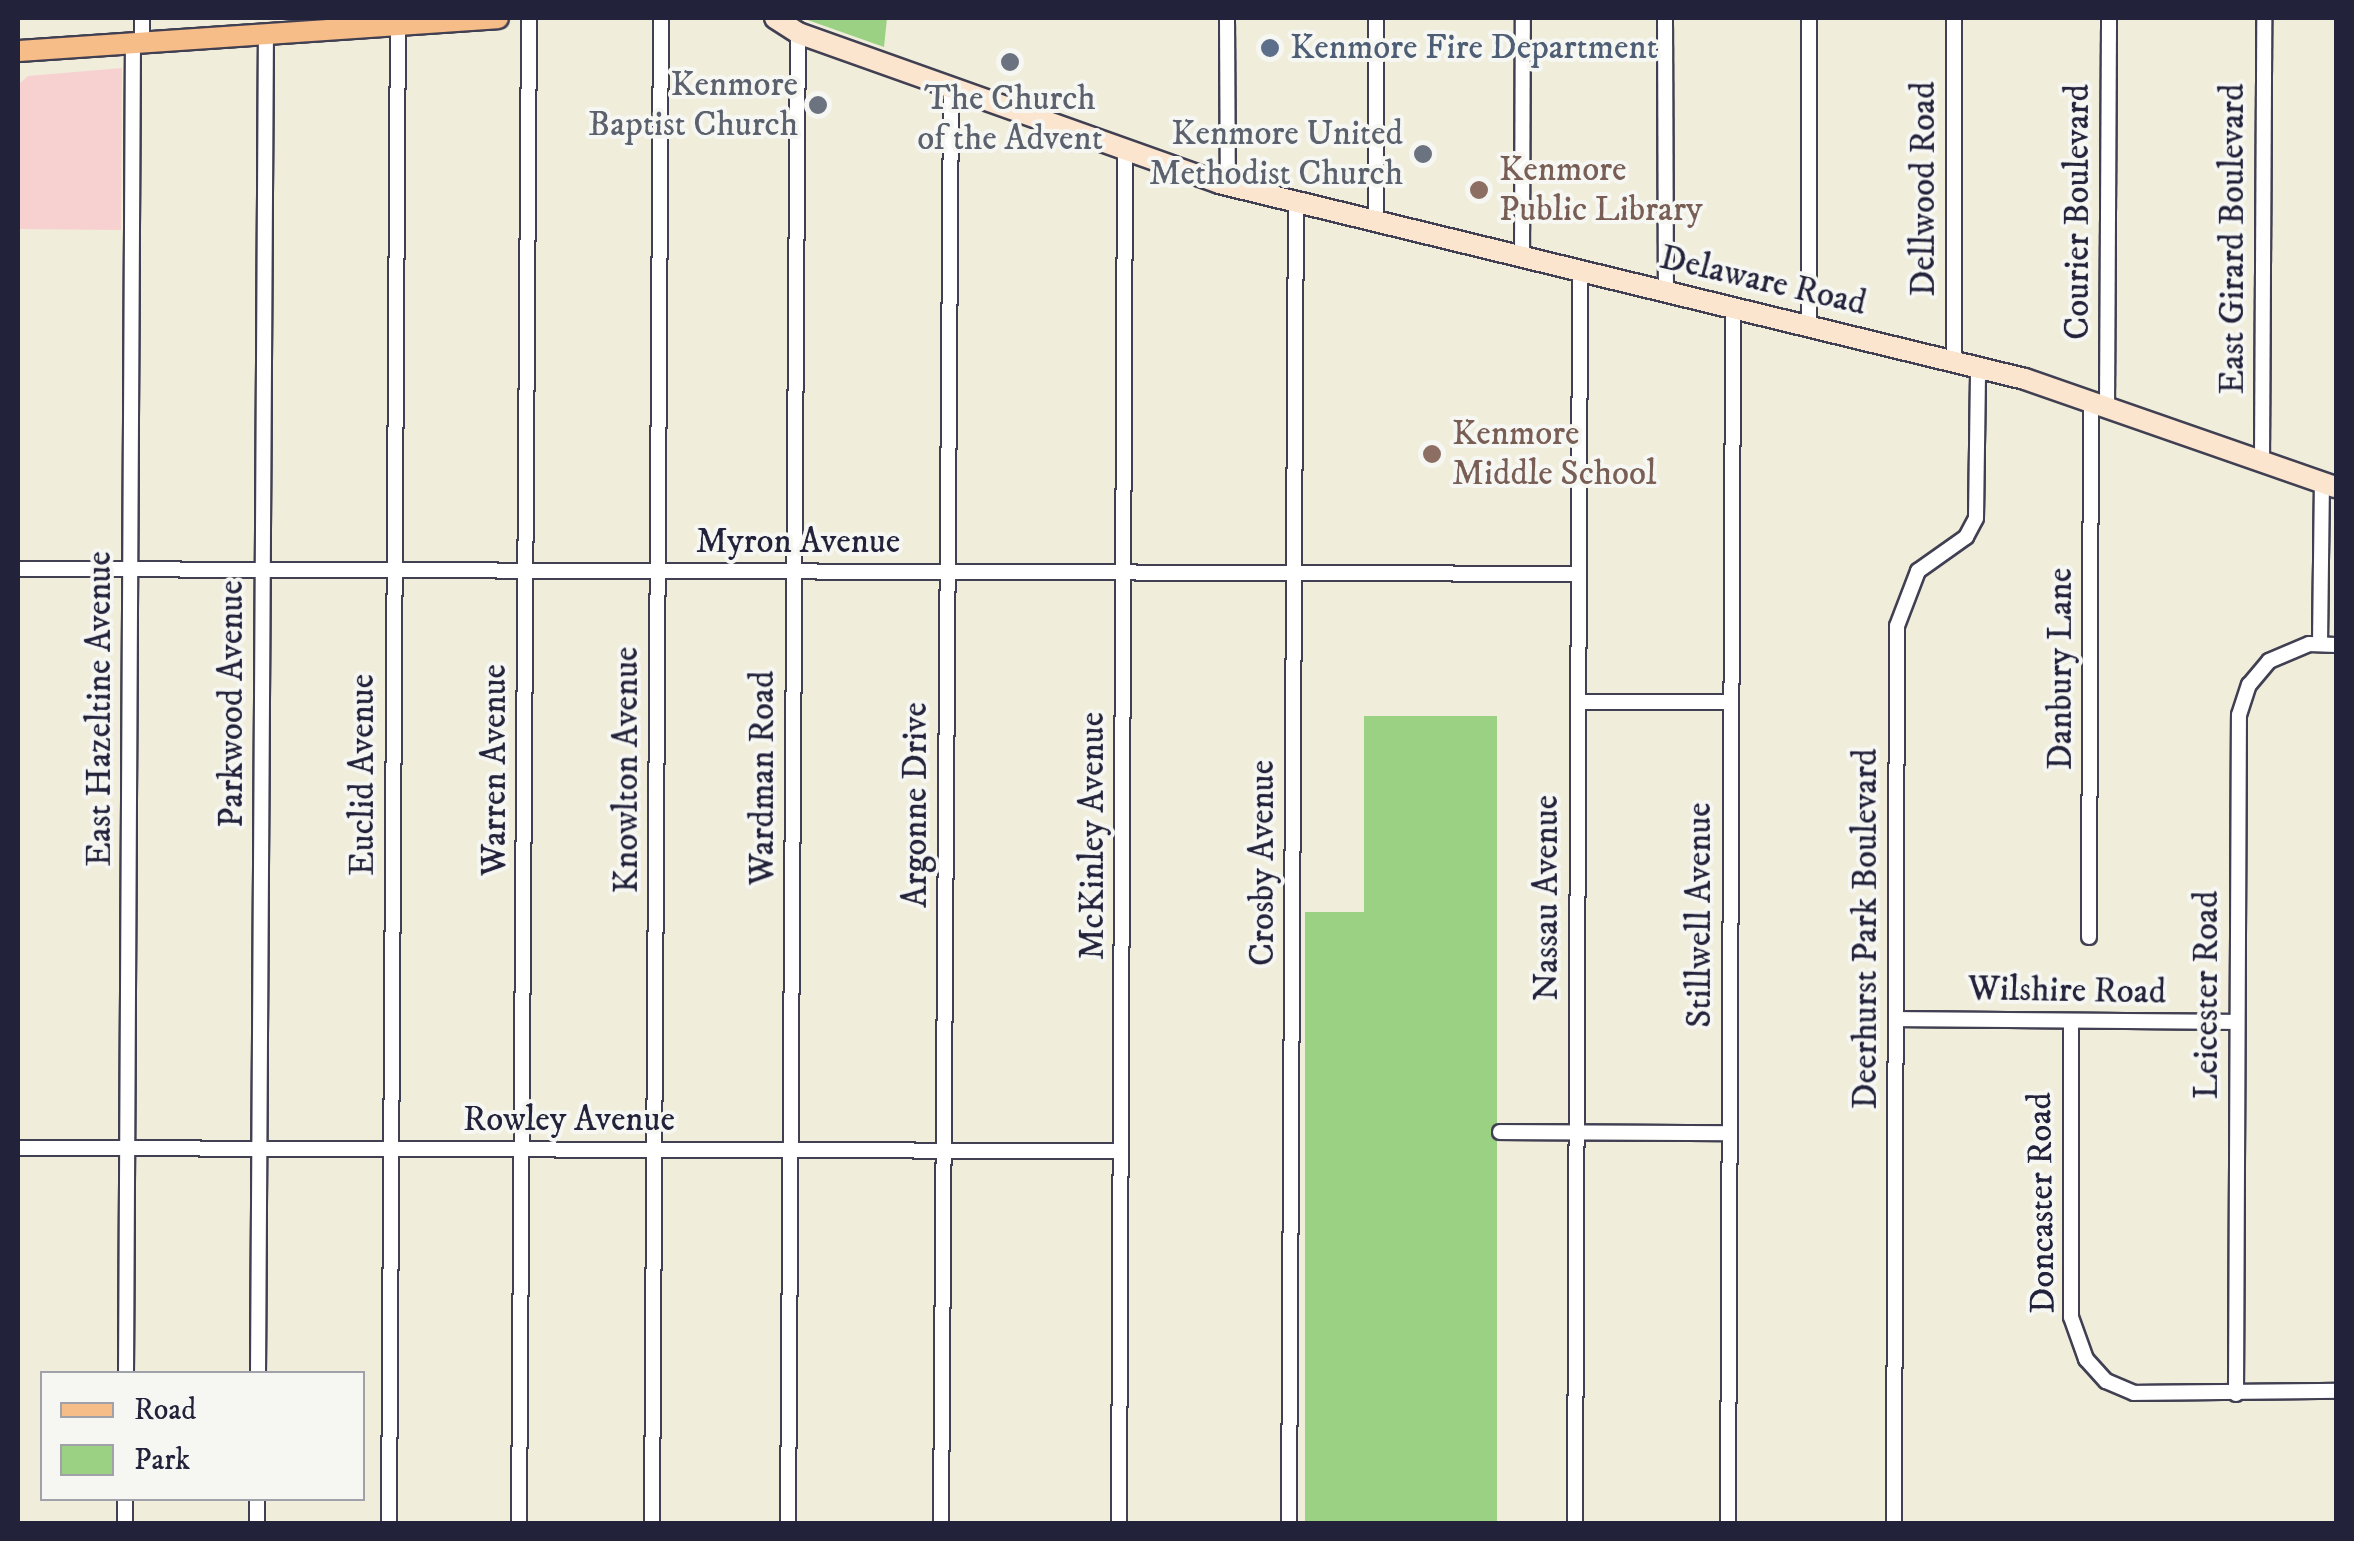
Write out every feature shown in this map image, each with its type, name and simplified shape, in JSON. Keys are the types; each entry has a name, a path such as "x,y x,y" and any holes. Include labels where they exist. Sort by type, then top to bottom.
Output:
{"main road":[{"path":"18,51 138,44 278,29 498,18"}],"street":[{"name":"East Hazeltine Avenue","path":"126,1371 130,570 138,44 142,18"},
{"name":"Warren Avenue","path":"520,1524 529,18"},
{"name":"Knowlton Avenue","path":"652,1524 661,18"},
{"name":"Delaware Road","path":"776,18 798,32 1228,185 1978,367 2329,484"},
{"path":"1226,18 1228,185"},
{"path":"1376,18 1376,222"},
{"path":"1522,258 1523,18"},
{"path":"1664,18 1666,292"},
{"path":"1809,18 1809,324"},
{"name":"Dellwood Road","path":"1954,18 1954,362"},
{"name":"Courier Boulevard","path":"2099,405 2109,18"},
{"name":"East Girard Boulevard","path":"2262,461 2264,18"},
{"name":"Euclid Avenue","path":"389,1524 398,26"},
{"name":"Parkwood Avenue","path":"258,1371 263,571 278,29"},
{"name":"Wardman Road","path":"788,1524 798,32"},
{"name":"Argonne Drive","path":"941,1524 950,86"},
{"name":"McKinley Avenue","path":"1119,1524 1125,150"},
{"name":"Crosby Avenue","path":"1289,1524 1296,202"},
{"name":"Nassau Avenue","path":"1574,1524 1580,272"},
{"name":"Stillwell Avenue","path":"1728,1524 1733,307"},
{"name":"Deerhurst Park Boulevard","path":"1894,1524 1898,613 1918,570 1966,537 1976,518 1978,367"},
{"name":"Danbury Lane","path":"2089,936 2099,405"},
{"path":"2328,644 2329,484"},
{"name":"Myron Avenue","path":"18,569 1579,574"},
{"name":"Leicester Road","path":"2236,1394 2242,701 2269,661 2328,644"},
{"path":"1578,702 1731,702"},
{"name":"Wilshire Road","path":"1896,1019 2237,1022"},
{"name":"Doncaster Road","path":"2070,1021 2070,1317 2078,1346 2106,1381 2134,1392 2336,1391"},
{"path":"1500,1132 1729,1132"},
{"name":"Rowley Avenue","path":"18,1148 1121,1151"}],"shaded area":[{"path":"122,68 121,230 18,229 18,85 28,76"}],"green space":[{"path":"802,18 887,18 884,47"},
{"path":"1364,716 1497,716 1497,1523 1305,1524 1305,912 1364,912"}],"place":[{"name":"Kenmore Fire Department","path":"1270,48"},
{"name":"The Church of the Advent","path":"1010,62"},
{"name":"Kenmore Baptist Church","path":"818,105"},
{"name":"Kenmore United Methodist Church","path":"1423,154"},
{"name":"Kenmore Public Library","path":"1479,190"},
{"name":"Kenmore Middle School","path":"1432,454"}]}
